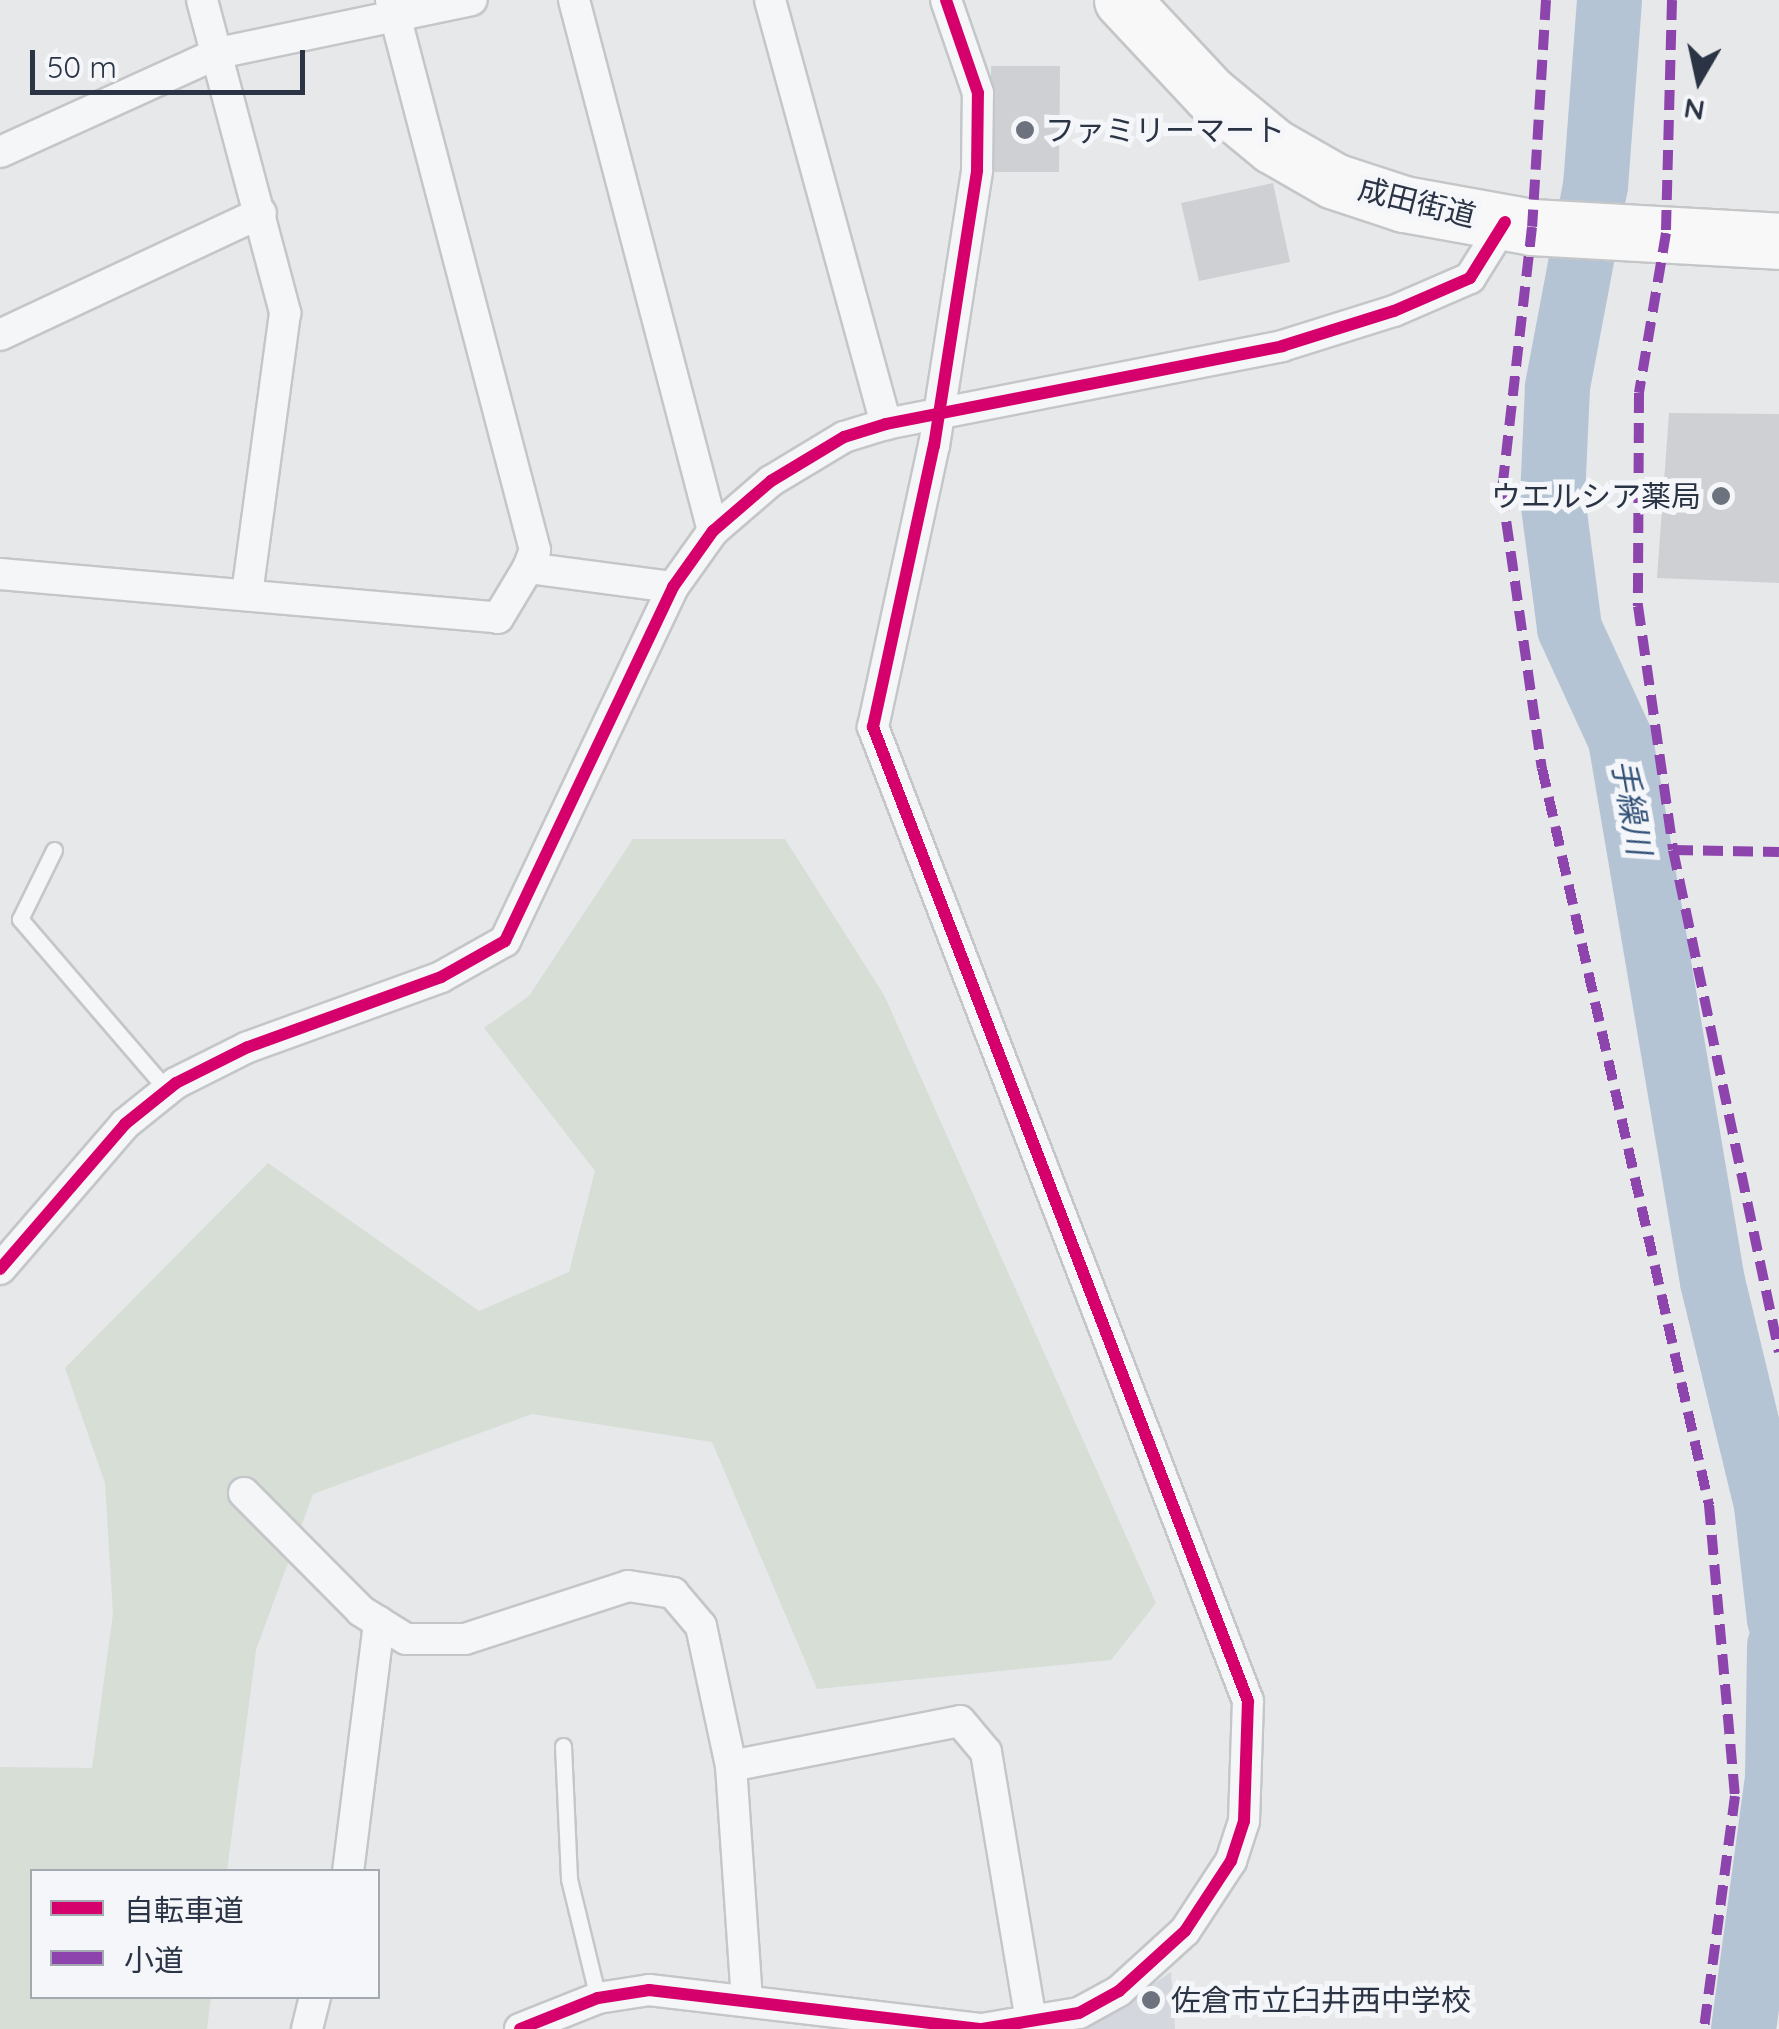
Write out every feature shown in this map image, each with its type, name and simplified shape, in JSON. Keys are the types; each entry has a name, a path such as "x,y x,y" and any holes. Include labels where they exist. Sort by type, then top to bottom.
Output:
{"highway":[{"name":"成田街道","path":"1122,0 1210,94 1273,146 1334,181 1387,198 1526,226 1779,241"}],"street":[{"path":"202,0 285,313 247,594"},
{"path":"0,152 218,53 393,8 472,0"},
{"path":"574,0 714,531"},
{"path":"770,0 886,424"},
{"path":"520,2029 598,1998 649,1990 747,1998 982,2029 1079,2013 1119,1991 1185,1931 1231,1860 1244,1821 1251,1746 1248,1700 1175,1496 880,756 875,702 938,416 979,130 971,63 946,0"},
{"path":"0,574 498,618 536,550 393,8"},
{"path":"0,335 261,213"},
{"path":"0,1269 124,1124 168,1090 248,1047 442,977 505,941 673,588 714,531 771,481 844,437 886,424 1282,346 1394,312 1470,278 1526,226"},
{"path":"528,568 673,588"},
{"path":"244,1493 379,1622 406,1639 465,1639 628,1586 673,1593 701,1626 731,1766 747,1998"},
{"path":"348,1869 379,1622"},
{"path":"731,1766 960,1720 986,1752 1030,2022"},
{"path":"307,2029 314,1999"}],"lane":[{"path":"54,850 20,919 168,1090"},
{"path":"563,1746 570,1879 598,1998"}],"shaded area":[{"path":"633,839 785,839 884,995 1156,1603 1111,1660 817,1689 712,1442 532,1414 313,1494 256,1650 227,1869 30,1869 30,1999 211,1999 207,2029 0,2029 0,1767 92,1768 113,1614 105,1483 65,1368 268,1163 479,1311 569,1272 595,1171 484,1028 529,996"},
{"name":"佐倉市立臼井西中学校","path":"1171,1972 1175,2029 1087,2029"}],"building":[{"path":"991,66 1060,66 1059,172 991,172"},
{"path":"1273,183 1290,262 1199,281 1181,203"},
{"name":"ウエルシア薬局","path":"1669,413 1779,414 1779,583 1657,578"}],"waterway":[{"name":"手繰川","path":"1609,0 1595,185 1557,387 1552,498 1569,628 1620,739 1712,1281 1766,1505 1779,1619"},
{"name":"手繰川","path":"1743,2029 1777,1777 1779,1645"}],"marked path":[{"path":"1546,0 1532,227 1502,492 1542,768 1709,1505 1735,1796 1704,2029"},
{"path":"1672,0 1666,233 1639,393 1638,606 1673,850 1779,1352"},
{"path":"1673,850 1779,852"}],"cycle path":[{"path":"520,2029 598,1998 649,1990 982,2029 1079,2013 1119,1991 1185,1931 1231,1861 1244,1821 1248,1701 873,727 934,446 977,170 978,93 946,0"},
{"path":"0,1269 125,1124 176,1083 248,1047 441,977 505,941 673,587 713,531 771,481 844,437 886,424 1282,346 1394,311 1470,278 1505,222"}],"place":[{"name":"ファミリーマート","path":"1025,130"},
{"name":"ウエルシア薬局","path":"1721,496"},
{"name":"佐倉市立臼井西中学校","path":"1151,2000"}]}
